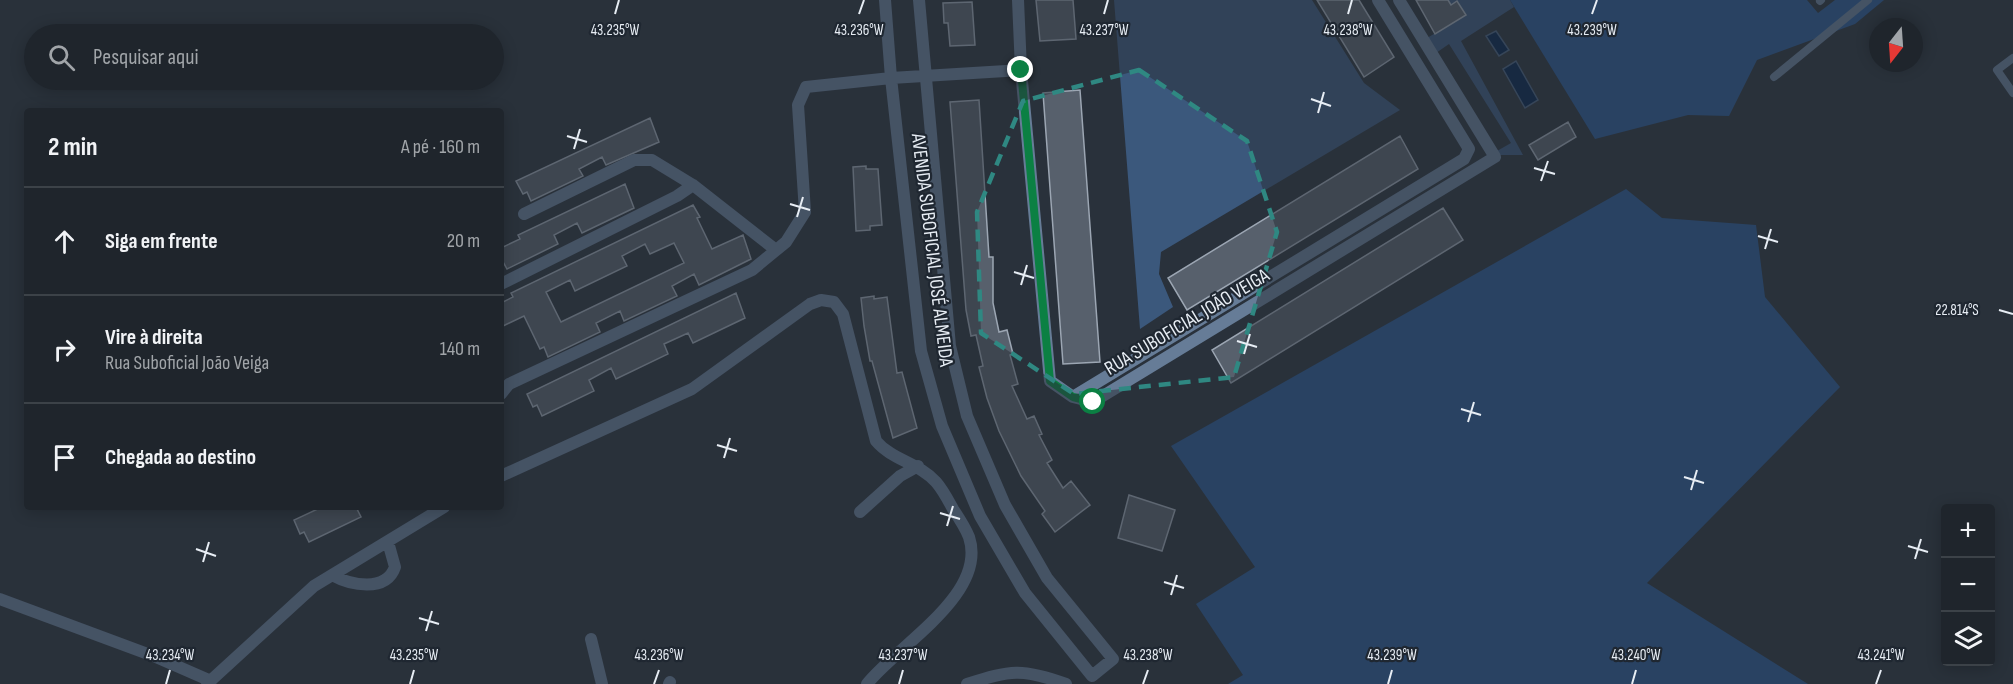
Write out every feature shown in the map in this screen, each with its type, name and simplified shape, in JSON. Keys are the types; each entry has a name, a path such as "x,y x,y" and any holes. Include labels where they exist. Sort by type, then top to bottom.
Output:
{"street":[{"name":"AVENIDA SUBOFICIAL JOSÉ ALMEIDA","path":"885,0 891,78 921,351 942,426 980,516 1025,593 1092,676 1113,659 1047,578 1005,505 967,416 950,346 924,77 919,0"},
{"path":"1018,0 1021,70 1050,381 1073,397"},
{"name":"RUA SUBOFICIAL JOÃO VEIGA","path":"1073,397 1464,159 1469,149 1378,0"},
{"name":"RUA SUBOFICIAL JOÃO VEIGA","path":"1073,397 1093,402 1495,157 1399,0"},
{"path":"504,390 509,384 753,270 786,242 805,212 798,105 806,87 891,78 1021,70"},
{"path":"524,214 634,160 652,160 693,185 776,250"},
{"path":"504,282 693,185"},
{"path":"504,475 692,389 810,304 821,300 834,302 843,314 876,441 882,447 918,466 936,483 964,526 970,545 970,566 952,602 867,684"},
{"path":"860,512 900,476 918,466"},
{"path":"0,599 156,657 209,682 314,586 439,510"},
{"path":"332,575 354,585 362,586 387,578 395,567 388,542"},
{"path":"591,639 602,684"},
{"path":"967,684 1006,672 1023,671 1066,684"}],"lane":[{"path":"1774,77 1868,0"},
{"path":"2013,58 1997,70 2013,91"}],"highlighted area":[{"path":"1139,70 1247,141 1277,232 1234,377 1074,394 981,333 977,212 1023,101"}],"shaded area":[{"path":"1114,0 1312,0 1364,83 1400,110 1161,252 1159,274 1173,307 1140,329"},
{"path":"1448,0 1510,0 1514,7 1461,41 1523,155 1500,155 1497,151 1511,143 1449,44 1436,53 1427,38 1466,15 1457,1 1451,5"},
{"path":"1510,0 1807,0 1818,13 1835,0 1884,0 1855,24 1757,60 1729,116 1688,115 1595,139"},
{"path":"1496,31 1509,50 1499,56 1486,36"},
{"path":"1516,61 1538,100 1525,108 1503,69"},
{"path":"1626,189 1662,218 1756,225 1765,297 1840,387 1647,583 1808,684 1228,684 1243,675 1196,604 1255,567 1171,446"}],"building":[{"path":"1036,0 1073,0 1076,39 1040,41"},
{"path":"1317,0 1359,0 1394,57 1364,77"},
{"path":"1416,0 1448,0 1451,5 1457,1 1466,15 1435,34"},
{"path":"972,2 975,45 950,46 948,23 944,23 943,3"},
{"path":"1080,90 1100,362 1063,364 1043,93"},
{"path":"979,100 989,257 993,257 993,303 999,332 1007,330 1013,354 1010,355 1018,384 1012,386 1027,419 1034,416 1042,434 1039,435 1052,460 1047,463 1063,488 1071,481 1090,505 1055,532 1042,514 1045,511 1021,476 999,431 979,367 983,366 976,335 971,336 966,310 950,102"},
{"path":"650,118 659,142 606,165 602,157 579,169 583,176 531,201 527,192 523,194 516,181"},
{"path":"1568,122 1576,137 1538,160 1529,145"},
{"path":"1400,136 1418,169 1187,310 1168,278"},
{"path":"866,166 866,169 878,169 882,225 870,226 870,230 856,231 853,167"},
{"path":"625,184 634,208 582,233 577,223 554,235 558,244 507,269 504,264 504,247 520,239 518,235"},
{"path":"693,205 712,249 743,235 751,259 699,285 694,274 672,286 677,296 624,321 620,311 596,323 600,332 548,357 544,347 540,349 524,316 504,326 504,302 513,297 511,293","holes":["674,243 684,263 561,322 546,292 570,280 575,291 627,266 622,256 645,244 650,254"]},
{"path":"1443,208 1463,240 1231,383 1212,350"},
{"path":"736,293 745,318 693,343 688,333 664,344 668,354 616,379 611,368 589,380 594,391 542,416 537,405 533,407 527,394"},
{"path":"874,296 874,299 887,297 897,373 902,372 917,428 893,438 872,361 870,361 864,326 861,298"},
{"path":"1129,495 1175,510 1162,551 1118,538"},
{"path":"316,510 358,510 361,517 309,542 304,532 300,534 294,520"}],"route":[{"path":"1021,70 1050,381 1073,397 1093,402"}]}
